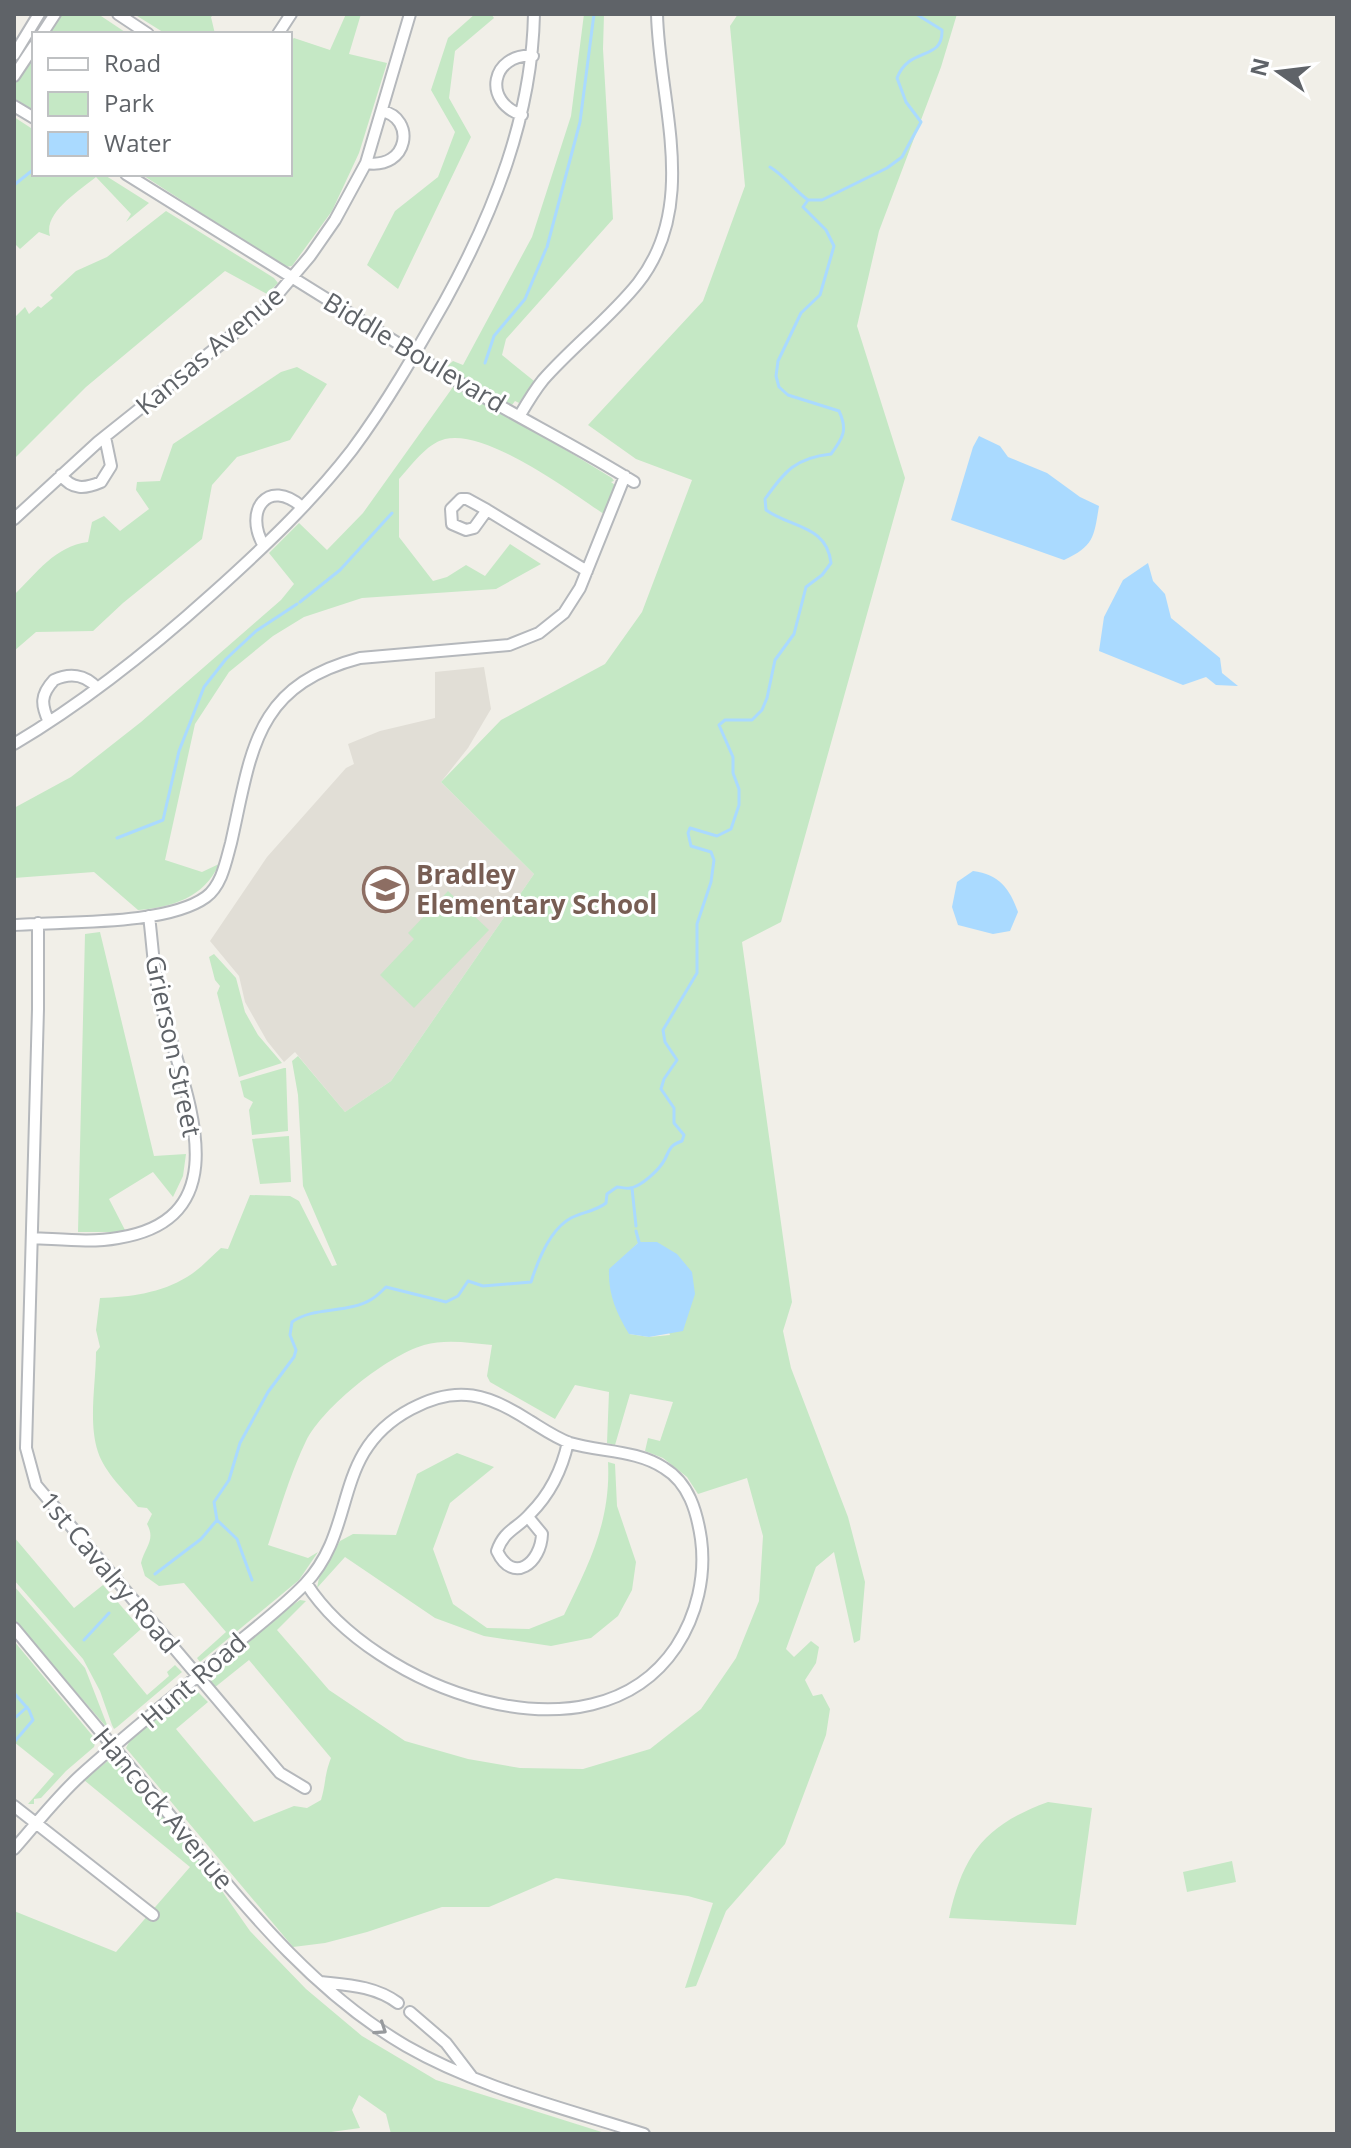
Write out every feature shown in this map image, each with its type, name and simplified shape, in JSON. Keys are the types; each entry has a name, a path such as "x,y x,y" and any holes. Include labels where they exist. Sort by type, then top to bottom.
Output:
{"street":[{"path":"14,55 39,14"},
{"path":"43,32 55,14"},
{"path":"118,14 145,32"},
{"path":"279,32 291,14"},
{"name":"Kansas Avenue","path":"14,519 105,437 240,331 294,278 335,220 366,163 410,14"},
{"path":"14,744 97,688 178,625 264,546 352,449 415,354 465,263 487,214 522,115 533,56 534,14"},
{"path":"520,415 545,377 639,282 656,254 667,223 673,160 657,14"},
{"path":"14,76 32,49"},
{"path":"522,115 502,103 496,80 501,68 510,60 521,55 533,56"},
{"path":"14,106 32,117"},
{"path":"366,163 390,162 397,155 403,140 397,118 382,111"},
{"name":"Biddle Boulevard","path":"129,176 461,385 520,415 629,479 587,571"},
{"path":"61,475 75,487 83,488 101,482 111,466 105,437"},
{"path":"264,546 254,523 261,503 270,496 282,495 294,499 302,507"},
{"path":"14,925 149,916 181,910 207,896 225,868 245,776 258,734 283,698 299,685 337,664 360,658 509,645 539,633 564,613 587,571 487,510"},
{"path":"49,722 42,706 42,697 54,680 75,675 97,688"},
{"name":"Grierson Street","path":"32,1238 115,1239 145,1233 172,1217 187,1198 193,1182 198,1156 193,1118 155,978 149,916"},
{"name":"1st Cavalry Road","path":"38,923 32,1238 21,1382 26,1448 36,1485 280,1773 305,1788"},
{"name":"Hunt Road","path":"14,1849 79,1777 306,1583 334,1540 352,1474 361,1454 389,1422 413,1407 457,1394 487,1397 510,1407 568,1442 651,1460 668,1469 684,1485 699,1526 703,1552 702,1581 693,1613 670,1655 626,1691 582,1708 555,1709 463,1695 410,1673 342,1627 306,1583"},
{"path":"528,1517 542,1534 541,1544 535,1557 525,1567 515,1569 503,1563 497,1551 502,1538 528,1517 549,1491 560,1471 568,1442"},
{"name":"Hancock Avenue","path":"14,1628 245,1906 292,1959 347,2006 406,2046 474,2079 644,2134"},
{"path":"14,1806 153,1915"},
{"path":"319,1982 359,1986 385,1994 398,2003"},
{"path":"410,2012 446,2043 474,2079"}],"shaded area":[{"name":"Bradley Elementary School","path":"484,667 491,709 468,748 441,782 534,874 391,1081 345,1112 295,1052 284,1062 267,1041 245,1002 239,976 210,941 267,857 346,768 354,764 348,744 380,731 435,718 435,672"}],"green space":[{"path":"60,14 98,14 125,32 47,32"},
{"path":"134,14 214,14 211,17 215,32 163,32"},
{"path":"346,14 361,14 349,54 387,63 359,153 332,211 292,266 285,267 144,176 292,176 292,40 330,50"},
{"path":"475,14 491,14 494,18 455,51 449,98 471,137 398,289 367,265 395,211 438,177 455,132 431,90 448,38"},
{"path":"584,14 604,14 603,49 613,219 506,339 502,355 534,381 519,403 515,401 512,405 445,368 453,361 463,365 532,237 571,116"},
{"path":"738,14 957,14 941,67 879,231 857,326 905,478 781,922 742,942 792,1302 783,1331 791,1368 848,1517 865,1582 860,1640 854,1643 834,1552 816,1567 786,1649 794,1657 811,1641 819,1647 816,1663 805,1680 813,1696 822,1694 830,1709 826,1735 785,1844 726,1911 696,1986 685,1988 713,1903 688,1896 556,1878 489,1907 442,1907 367,1932 325,1943 293,1947 126,1748 130,1740 189,1691 197,1691 208,1702 176,1729 254,1822 294,1806 307,1808 321,1800 331,1758 249,1660 214,1688 210,1681 213,1670 291,1606 300,1600 306,1601 277,1630 329,1690 405,1741 468,1759 520,1768 583,1769 650,1749 701,1709 736,1658 759,1601 763,1536 747,1478 698,1494 687,1477 663,1458 645,1451 648,1438 660,1441 673,1402 630,1394 615,1445 607,1443 609,1392 575,1385 555,1419 490,1382 487,1376 492,1345 441,1342 409,1351 375,1371 341,1398 315,1427 295,1466 268,1545 308,1558 318,1552 299,1580 200,1662 197,1658 226,1632 184,1583 159,1586 145,1576 141,1563 150,1539 147,1524 152,1514 147,1508 138,1507 105,1467 95,1440 93,1415 96,1352 100,1347 96,1330 100,1298 134,1295 177,1282 221,1248 228,1249 250,1195 290,1196 299,1201 332,1266 337,1265 303,1186 298,1095 292,1061 298,1056 345,1112 391,1081 534,874 441,782 501,720 605,664 642,612 692,480 636,459 588,425 703,301 745,186 730,26","holes":["639,1242 670,1335 649,1337 629,1334 626,1255"]},
{"path":"32,55 32,110 14,98 14,82"},
{"path":"14,117 32,129 32,176 106,176 149,203 126,222 131,214 96,177 57,211 49,227 50,236 39,232 20,249 14,246"},
{"path":"166,211 278,283 267,294 225,271 86,387 14,459 14,318 25,307 29,314 38,306 41,308 76,271 107,257"},
{"path":"297,367 327,384 290,440 237,457 212,485 202,539 93,631 36,632 14,651 14,595 56,555 88,542 92,522 104,516 120,531 149,509 136,490 137,482 160,481 173,444 281,372"},
{"path":"453,387 505,413 612,478 614,481 611,482 615,485 604,514 527,464 483,443 462,438 445,439 431,446 399,479 399,537 433,581 447,577 466,565 485,576 510,544 541,564 496,589 362,598 304,617 273,636 229,672 195,724 165,860 202,872 219,864 205,885 186,899 163,907 138,910 94,872 14,878 14,808 71,777 141,722 281,600 294,584 269,553 299,523 327,550 363,513"},
{"path":"448,891 489,930 414,1008 380,975 414,939 408,933"},
{"path":"100,932 154,1156 186,1154 183,1176 173,1197 153,1172 109,1199 126,1232 78,1232 85,934"},
{"path":"214,954 236,978 245,1012 258,1035 282,1063 239,1077 217,993 220,986 215,980 209,957"},
{"path":"286,1068 288,1131 252,1135 249,1110 253,1102 244,1097 240,1081"},
{"path":"289,1136 291,1182 260,1184 252,1139"},
{"path":"457,1453 494,1467 450,1503 433,1549 453,1604 487,1628 529,1629 564,1615 590,1560 602,1523 608,1462 615,1464 617,1506 636,1562 632,1590 618,1616 591,1638 551,1646 484,1636 435,1618 345,1557 317,1588 319,1578 340,1541 353,1534 396,1535 417,1474"},
{"path":"14,1537 74,1608 103,1585 141,1629 113,1654 147,1695 169,1676 167,1672 175,1665 182,1672 114,1729 100,1691 83,1659 14,1580"},
{"path":"14,1586 85,1668 109,1730 14,1620"},
{"path":"14,1641 96,1740 94,1747 41,1798 34,1799 34,1804 28,1804 54,1774 14,1742"},
{"path":"109,1760 119,1762 223,1888 222,1891 250,1931 306,1989 362,2036 436,2080 608,2134 391,2134 386,2114 359,2095 352,2110 360,2128 317,2134 14,2134 14,1911 116,1952 190,1867 84,1780"},
{"path":"1048,1802 1092,1808 1076,1925 949,1918 962,1876 980,1845 1008,1821"},
{"path":"1232,1861 1236,1882 1187,1892 1183,1872"}],"water":[{"path":"979,436 1000,446 1008,457 1047,473 1080,497 1099,506 1094,533 1087,545 1064,560 951,520"},
{"path":"1148,563 1153,581 1165,594 1171,618 1220,658 1222,673 1238,686 1216,685 1206,677 1183,685 1099,651 1104,617 1123,580"},
{"path":"973,871 997,879 1011,896 1018,912 1010,931 993,934 958,925 952,907 957,882"},
{"path":"639,1242 657,1242 677,1254 692,1272 695,1294 683,1331 649,1337 629,1334 620,1318 611,1295 609,1269"}],"waterway":[{"path":"547,247 580,122 594,14"},
{"path":"155,1574 201,1539 217,1520 214,1502 229,1480 240,1443 268,1392 294,1357 296,1350 290,1335 292,1322 310,1314 363,1304 386,1287 446,1302 458,1296 468,1281 483,1286 531,1282 546,1246 564,1223 602,1206 606,1203 607,1194 617,1187 630,1188 645,1181 659,1168 673,1146 682,1141 684,1135 674,1123 674,1108 661,1089 677,1060 665,1042 663,1030 697,973 697,924 711,882 714,860 711,852 691,846 688,833 690,828 717,836 731,829 739,805 739,789 733,773 733,757 719,725 725,720 752,720 762,710 775,660 794,634 806,587 822,575 831,563 823,541 806,529 766,510 765,499 792,468 808,459 831,454 844,429 839,411 788,395 779,387 776,376 778,361 801,313 820,295 834,246 826,230 803,207 808,200 822,200 887,168 902,157 921,122 906,102 897,78 910,61 937,46 942,30 916,14"},
{"path":"770,167 808,200"},
{"path":"14,185 32,171"},
{"path":"485,363 494,336 525,299 546,249"},
{"path":"300,602 340,570 392,513"},
{"path":"117,838 163,820 179,751 204,687 226,659 256,631 297,604"},
{"path":"632,1188 636,1226"},
{"path":"636,1231 639,1242"},
{"path":"217,1520 237,1539 252,1580"},
{"path":"84,1640 109,1613"},
{"path":"14,1693 29,1710 33,1720 15,1741"},
{"path":"16,1717 27,1707"}],"place":[{"name":"Bradley Elementary School","path":"385,889"}]}
